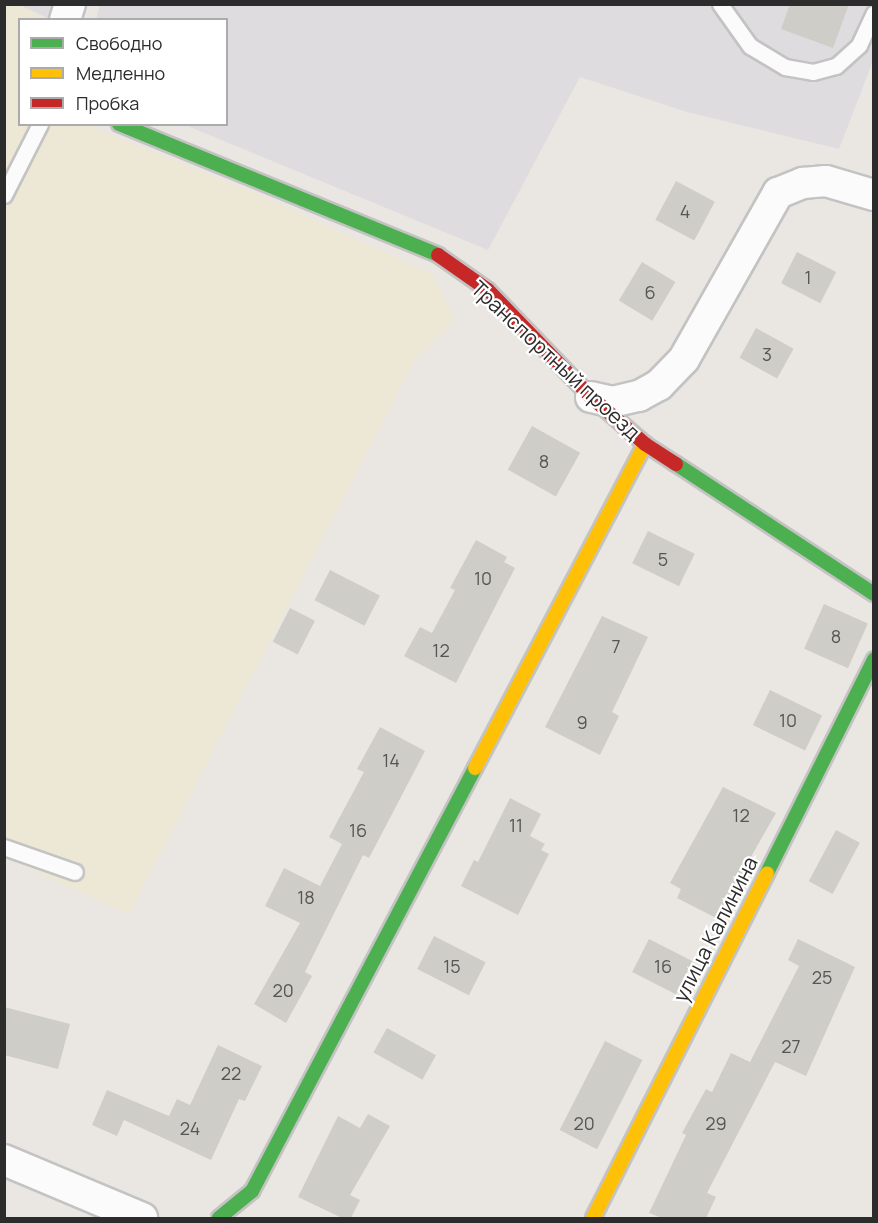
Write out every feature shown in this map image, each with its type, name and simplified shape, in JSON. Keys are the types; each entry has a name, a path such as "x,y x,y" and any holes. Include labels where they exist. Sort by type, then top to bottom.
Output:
{"street":[{"name":"Транспортный проезд","path":"124,126 435,253 488,290 591,397 645,444 873,594"},
{"path":"591,397 612,402 639,396 659,385 684,359 778,193 803,183 826,181 873,195"},
{"path":"219,1218 252,1191 645,444"},
{"name":"улица Калинина","path":"593,1218 873,659"},
{"path":"4,1160 142,1218"}],"lane":[{"path":"720,4 750,46 785,67 813,72 836,66 858,45 873,13"},
{"path":"4,195 39,126"},
{"path":"4,847 75,872"}],"shaded area":[{"path":"18,4 46,18 18,18 18,126 89,126 255,193 433,274 454,319 414,361 129,914 5,858 4,5"},
{"path":"100,4 873,5 873,61 839,149 687,112 580,77 488,250 187,126 228,126 228,18 96,18"},
{"path":"18,5 56,5 53,18"}],"building":[{"path":"790,4 849,4 833,48 781,29"},
{"path":"676,181 715,202 694,241 655,220"},
{"path":"797,252 836,272 820,303 781,283"},
{"path":"642,262 675,282 652,321 619,301"},
{"path":"756,328 794,349 777,379 740,358"},
{"path":"532,426 580,453 556,496 508,470"},
{"path":"648,531 695,554 679,586 632,563"},
{"path":"476,540 507,557 504,562 515,568 456,683 404,656 420,627 432,633 455,590 450,588"},
{"path":"330,570 380,595 364,626 315,600"},
{"path":"824,604 868,624 848,668 804,649"},
{"path":"290,608 315,621 298,655 273,642"},
{"path":"602,616 648,637 612,712 619,716 600,755 545,727"},
{"path":"770,690 822,715 805,750 753,725"},
{"path":"380,727 425,751 369,858 363,855 305,972 312,976 286,1023 254,1004 300,923 265,906 284,868 320,886 342,844 329,837 364,772 357,769"},
{"path":"723,787 776,813 716,918 677,898 681,889 670,883"},
{"path":"510,798 541,814 530,836 545,844 541,850 549,854 518,915 461,886 474,860 478,862"},
{"path":"836,830 860,843 833,894 809,881"},
{"path":"434,936 486,962 469,995 417,969"},
{"path":"649,939 693,961 676,994 632,972"},
{"path":"798,939 855,967 806,1076 775,1062 707,1193 716,1197 706,1218 662,1218 649,1213 686,1135 682,1133 706,1089 712,1092 731,1053 750,1062 799,966 788,960"},
{"path":"4,1007 70,1024 58,1069 4,1055"},
{"path":"387,1028 436,1055 422,1080 373,1052"},
{"path":"605,1041 642,1060 597,1149 560,1130"},
{"path":"218,1045 262,1066 245,1101 239,1099 211,1160 124,1120 117,1136 92,1125 107,1090 169,1116 177,1099 190,1105"},
{"path":"368,1114 390,1126 350,1195 360,1200 351,1218 342,1218 298,1197 338,1116 360,1128"}],"traffic: fast":[{"path":"124,126 438,255"},
{"path":"676,464 874,594"},
{"path":"767,873 874,659"},
{"path":"219,1218 252,1191 475,768"}],"traffic: slow":[{"path":"475,768 645,444"},
{"path":"593,1218 767,873"}],"traffic: jam":[{"path":"438,255 488,290 591,397 645,444 676,464"}]}
